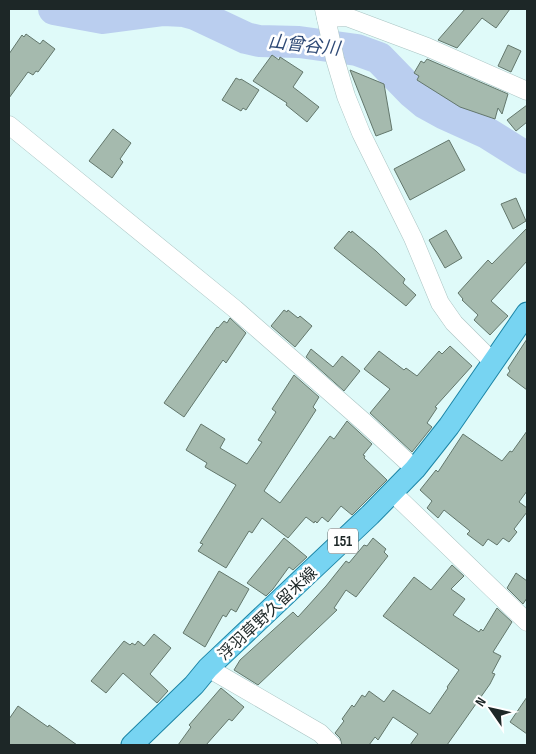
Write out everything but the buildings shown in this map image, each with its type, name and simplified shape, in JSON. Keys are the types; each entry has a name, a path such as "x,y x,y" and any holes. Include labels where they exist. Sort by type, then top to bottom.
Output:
{"main road":[{"name":"浮羽草野久留米線","path":"132,745 157,718 194,685 208,668 415,469 448,426 527,313"}],"street":[{"path":"493,362 454,323 440,303 413,238 346,96 335,59 325,13 347,17 427,47 527,91"},
{"path":"9,125 235,309 415,469"},
{"path":"393,492 527,622"},
{"path":"208,668 320,734 332,745"}],"waterway":[{"name":"山曾谷川","path":"54,9 103,18 164,10 184,11 195,14 246,38 259,41 299,42 357,50 379,58 425,103 487,133 527,158"}]}
